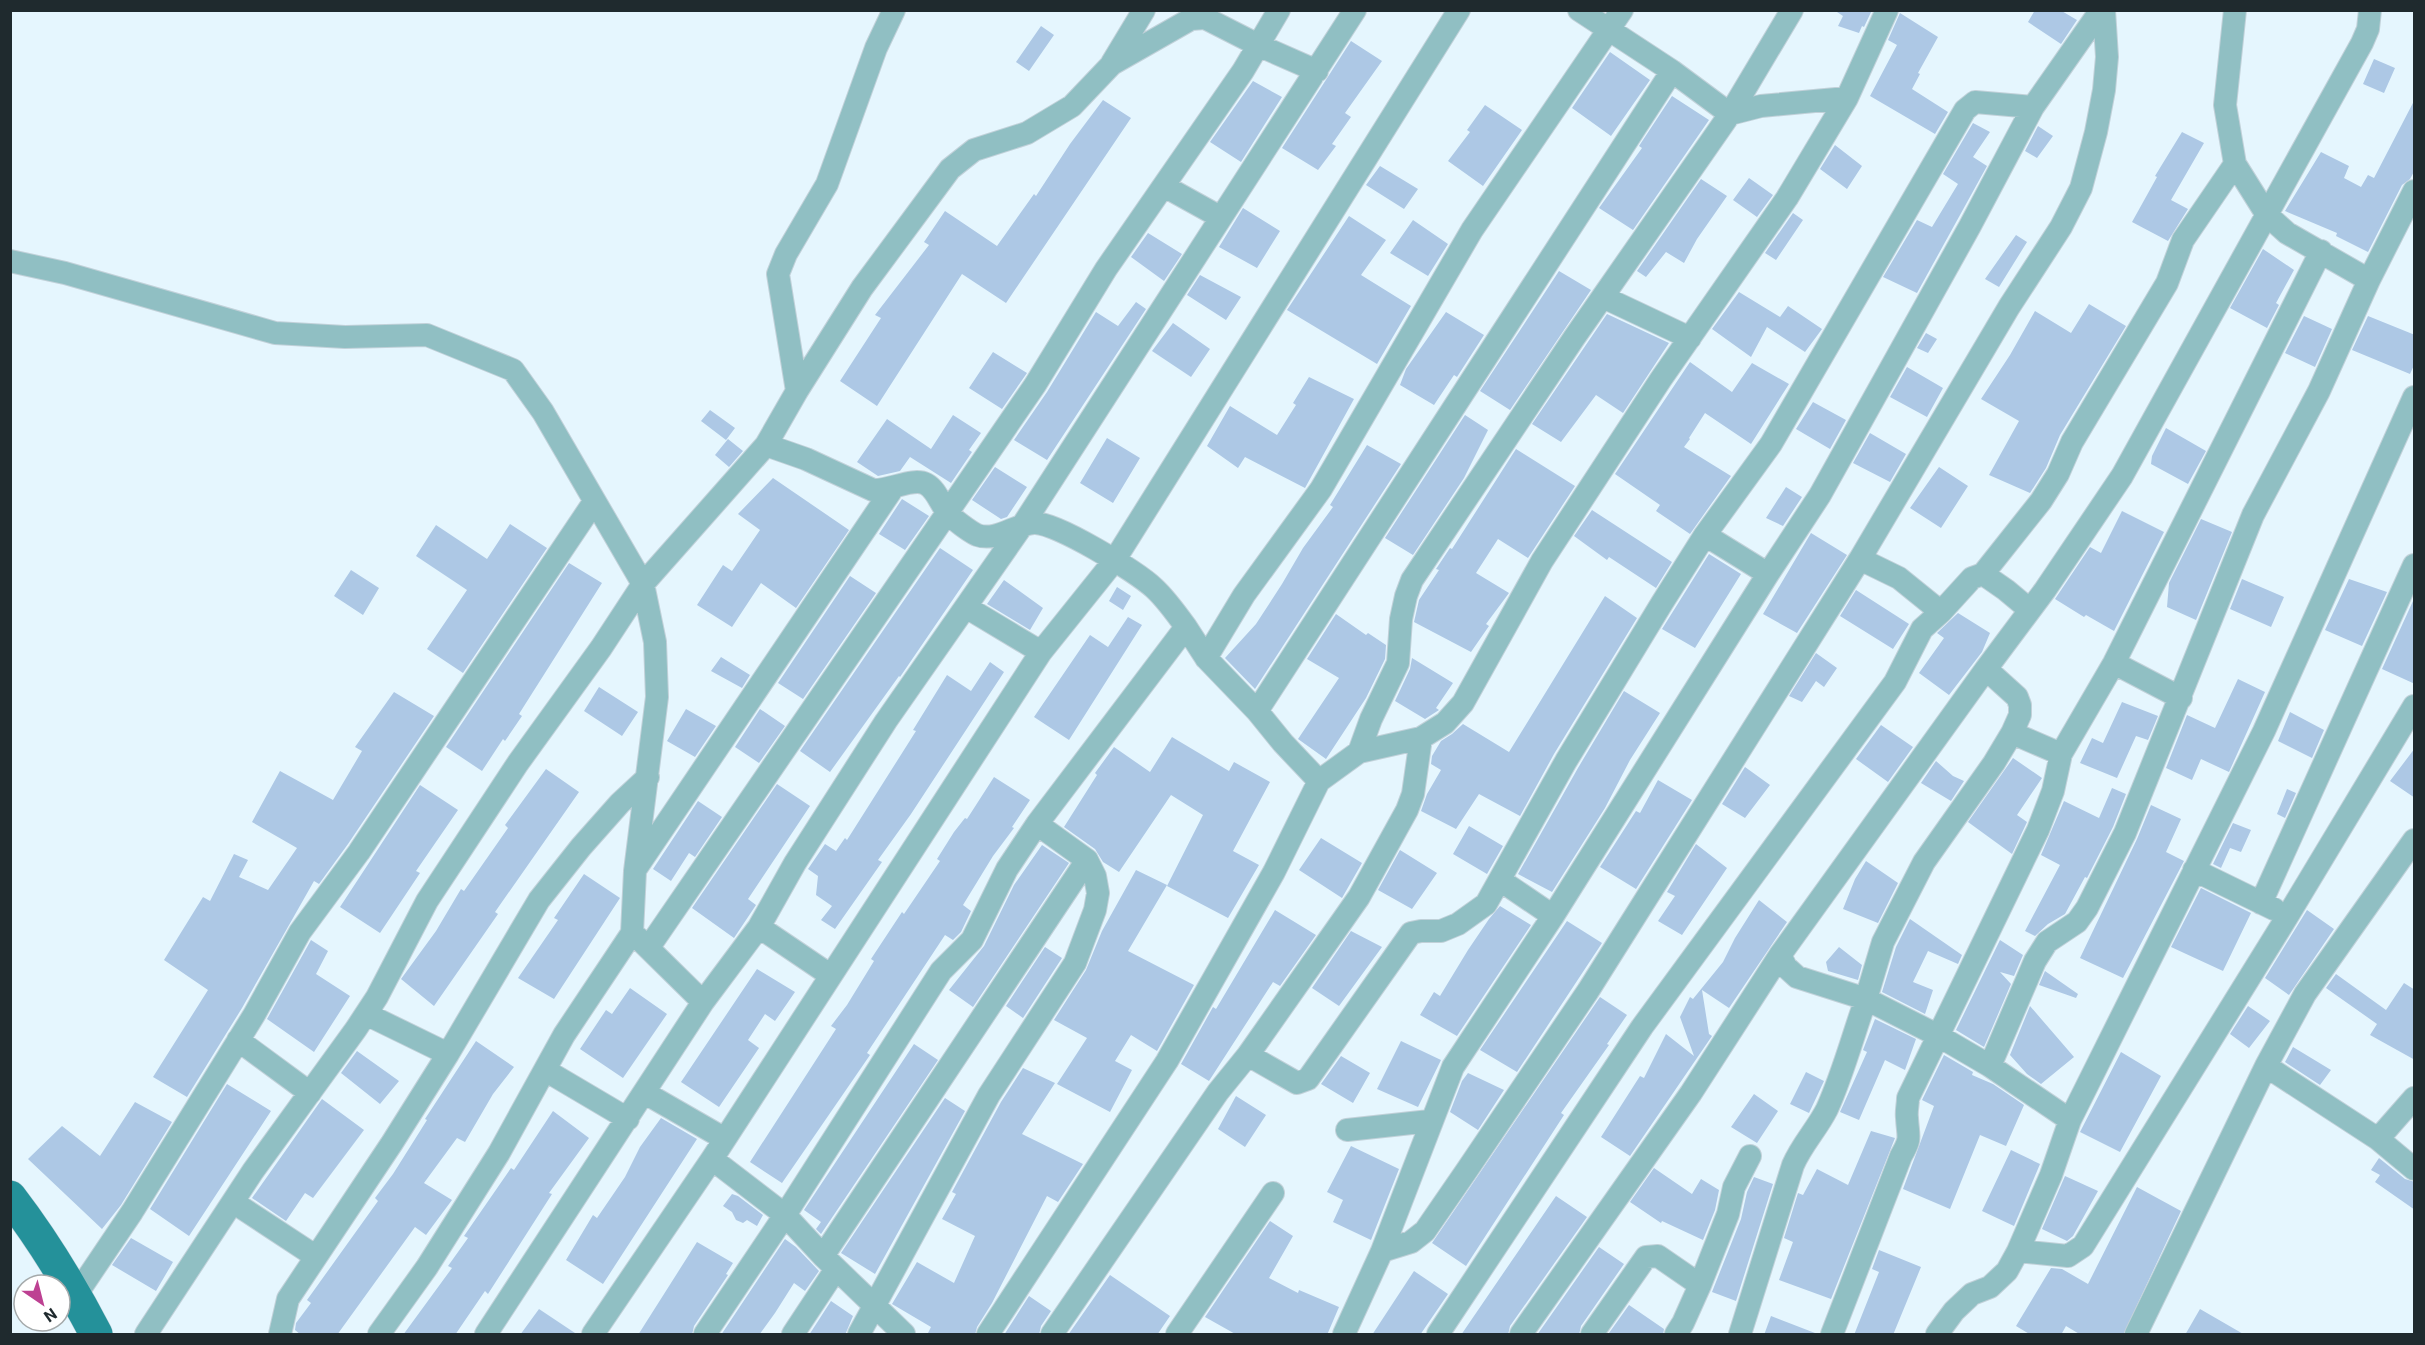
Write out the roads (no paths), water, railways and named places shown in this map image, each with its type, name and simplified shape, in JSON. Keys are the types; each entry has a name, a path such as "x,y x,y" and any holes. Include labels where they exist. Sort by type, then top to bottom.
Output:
{"main road":[{"path":"10,1197 31,1224 76,1295 96,1335"}],"street":[{"path":"797,391 778,274 786,254 827,184 876,48 894,10"},
{"path":"146,1335 233,1202 366,1014 427,901 518,763 601,648 643,585 766,445 862,288 950,169 974,150 1027,133 1072,106 1112,64 1144,10"},
{"path":"380,1335 499,1154 564,1035 640,940 948,513 1035,385 1106,269 1260,46 1279,10"},
{"path":"486,1335 703,1002 759,927 820,822 886,721 1022,526 1355,10"},
{"path":"593,1335 712,1159 1041,652 1114,561 1459,10"},
{"path":"1579,10 1672,71 1730,114"},
{"path":"1206,658 1244,595 1322,489 1472,230 1622,10"},
{"path":"1359,752 1371,719 1398,663 1401,619 1412,580 1730,114 1792,10"},
{"path":"988,1335 1167,1061 1274,872 1319,781 1359,752 1422,738 1445,723 1463,703 1542,561 1690,338 1787,198 1847,98 1887,10"},
{"path":"1344,1335 1382,1251 1430,1121 1453,1067 1768,574 1821,495 2033,107 2103,10"},
{"path":"1382,1251 1411,1242 1425,1231 1588,992 1860,559 2009,307 2061,227 2081,188 2096,132 2104,90 2107,57 2103,10"},
{"path":"2235,10 2225,105 2235,164 2267,214 2287,233 2369,280"},
{"path":"1521,1335 1691,1093 1780,955 2030,610 2122,476 2362,44 2368,28 2370,10"},
{"path":"1112,64 1191,19 1205,18 1317,71"},
{"path":"1257,711 1672,71"},
{"path":"1730,114 1761,105 1847,98"},
{"path":"1248,1055 1297,1083 1308,1079 1411,933 1421,930 1442,931 1458,924 1486,904 1566,761 1705,535 1771,444 1965,110 1975,102 2033,107"},
{"path":"1438,1335 1642,1027 1895,682 1922,630 1972,578 1983,574 2041,501 2058,474 2072,442 2167,283 2183,240 2235,164"},
{"path":"1164,186 1220,217"},
{"path":"1990,1066 2035,961 2048,942 2077,922 2087,908 2130,823 2253,515 2319,391 2369,280 2415,191"},
{"path":"1832,1335 1907,1144 1910,1134 1906,1114 1908,1098 2038,830 2053,791 2061,754 2114,663 2321,251"},
{"path":"10,261 65,273 274,333 345,337 427,335 513,370 543,412 643,585 655,642 657,697 635,871 640,940 703,1002"},
{"path":"1603,297 1690,338"},
{"path":"1937,1335 1954,1311 1972,1294 1990,1287 2007,1271 2018,1251 2051,1174 2070,1120 2264,731 2415,397"},
{"path":"766,445 806,459 873,490 893,489 913,482 926,483 936,493 948,513 977,535 994,536 1036,523 1060,530 1114,561 1153,587 1167,602 1206,658 1319,781"},
{"path":"635,871 893,489"},
{"path":"76,1295 132,1212 238,1040 300,932 359,852 594,502"},
{"path":"1705,535 1768,574"},
{"path":"1860,559 1899,578 1941,612"},
{"path":"2261,903 2415,565"},
{"path":"1983,574 2030,610"},
{"path":"966,607 1041,652"},
{"path":"705,1335 785,1215 941,971 972,940 1007,869 1037,824 1186,627"},
{"path":"2114,663 2181,698"},
{"path":"1740,1335 1793,1165 1799,1150 1819,1125 1828,1106 1866,999 1883,942 1924,862 1994,763 2020,715 2017,697 1986,669"},
{"path":"2018,1251 2068,1256 2083,1246 2415,706"},
{"path":"2012,733 2061,754"},
{"path":"1052,1335 1218,1092 1248,1055 1359,897 1413,794 1422,738"},
{"path":"280,1335 288,1299 393,1143 539,900 581,847 620,803 648,777"},
{"path":"859,1335 989,1095 1075,963 1095,910 1098,893 1095,876 1087,860 1037,824"},
{"path":"2136,1335 2266,1066 2305,994 2415,840"},
{"path":"793,1335 829,1262 1087,860"},
{"path":"2194,870 2287,917"},
{"path":"1500,880 1552,915"},
{"path":"759,927 830,975"},
{"path":"1780,955 1786,967 1797,977 1866,999 1937,1035 1990,1066 2070,1120"},
{"path":"366,1014 448,1054"},
{"path":"238,1040 310,1093"},
{"path":"2266,1066 2378,1138 2415,1169"},
{"path":"544,1070 628,1119"},
{"path":"645,1093 725,1139"},
{"path":"2378,1138 2415,1098"},
{"path":"1347,1130 1430,1121"},
{"path":"1676,1335 1700,1285 1728,1214 1734,1187 1750,1156"},
{"path":"712,1159 785,1215 829,1262 904,1335"},
{"path":"1178,1335 1273,1193"},
{"path":"233,1202 315,1256"},
{"path":"1592,1335 1646,1257 1658,1256 1700,1285"}]}
